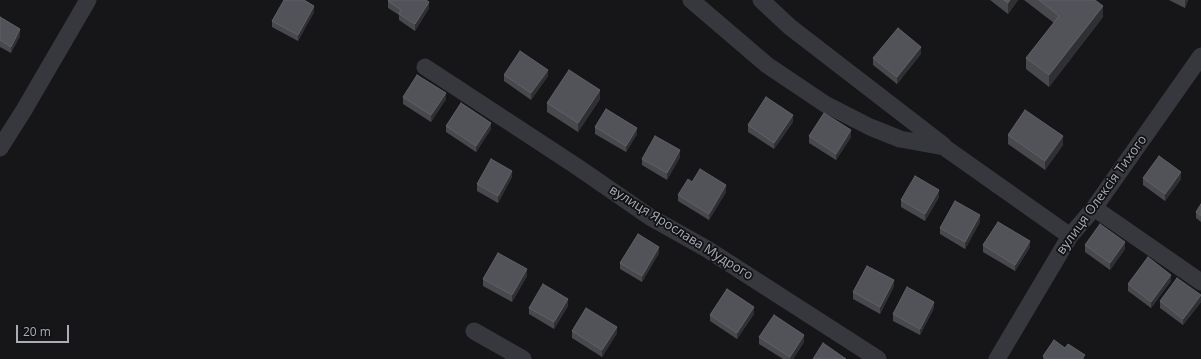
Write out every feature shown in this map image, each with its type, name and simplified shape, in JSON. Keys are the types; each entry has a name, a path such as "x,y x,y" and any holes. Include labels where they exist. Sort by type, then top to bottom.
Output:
{"street":[{"path":"0,148 24,110 88,0"},
{"path":"691,0 768,65 825,104 870,127 900,139 944,147"},
{"path":"761,0 790,27 944,147 1070,236"},
{"name":"вулиця Олексія Тихого","path":"997,359 1070,236 1094,208 1201,56"},
{"name":"вулиця Ярослава Мудрого","path":"425,67 576,166 650,217 707,249 878,359"},
{"path":"1094,208 1201,282"},
{"path":"474,331 523,359"}],"building":[{"path":"284,0 304,0 314,6 298,35 272,21"},
{"path":"426,0 429,2 415,24 399,14 401,10 388,1"},
{"path":"1039,0 1095,0 1103,6 1049,75 1026,58 1059,16"},
{"path":"0,17 20,29 11,47 0,40"},
{"path":"898,28 921,47 897,77 873,58"},
{"path":"520,51 548,70 531,93 504,75"},
{"path":"569,70 600,90 578,123 547,103"},
{"path":"417,75 446,93 431,115 403,97"},
{"path":"766,97 793,115 774,143 748,125"},
{"path":"461,103 491,123 476,146 446,126"},
{"path":"606,109 637,128 626,146 595,127"},
{"path":"1025,110 1063,136 1045,161 1008,135"},
{"path":"824,113 851,130 836,154 809,136"},
{"path":"655,136 680,150 667,173 642,159"},
{"path":"1159,156 1181,172 1165,194 1143,178"},
{"path":"491,159 512,171 498,196 477,184"},
{"path":"700,169 726,185 709,214 678,195 688,179 692,182"},
{"path":"915,176 939,190 925,214 901,200"},
{"path":"955,201 980,215 965,242 940,228"},
{"path":"1201,204 1201,216 1196,212"},
{"path":"998,222 1030,241 1015,265 983,245"},
{"path":"1100,224 1125,242 1110,263 1085,245"},
{"path":"638,234 659,247 642,276 620,263"},
{"path":"498,253 527,269 512,295 483,279"},
{"path":"1148,257 1171,275 1151,302 1128,284"},
{"path":"867,266 894,280 880,307 853,292"},
{"path":"1177,278 1201,295 1183,319 1160,301"},
{"path":"543,284 568,299 554,322 529,308"},
{"path":"907,287 934,302 920,329 893,314"},
{"path":"727,289 754,307 737,333 710,315"},
{"path":"586,308 617,327 602,350 572,331"},
{"path":"774,315 804,335 790,357 759,337"},
{"path":"1054,340 1065,348 1068,344 1085,355 1082,359 1048,359 1043,356"},
{"path":"823,343 846,359 813,359"}]}
